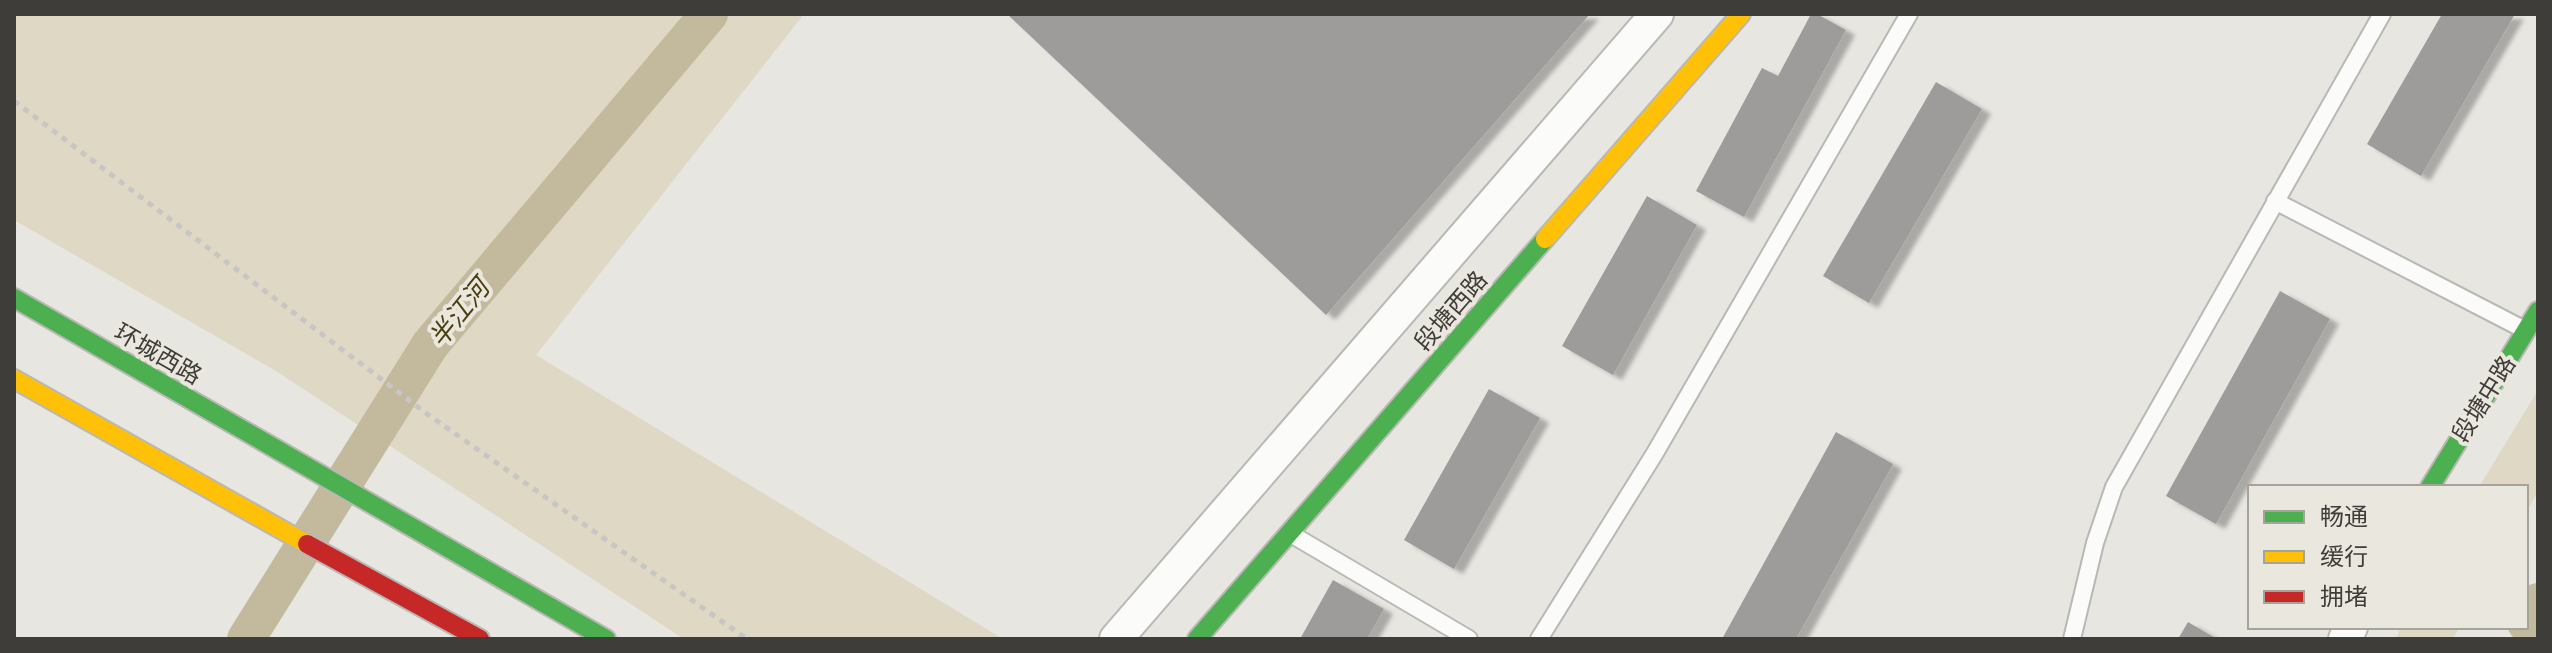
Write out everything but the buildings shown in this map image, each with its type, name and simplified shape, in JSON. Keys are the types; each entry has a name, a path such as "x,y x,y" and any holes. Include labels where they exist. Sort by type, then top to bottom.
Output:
{"main road":[{"name":"段塘西路","path":"1197,639 1741,14"},
{"name":"环城西路","path":"14,298 606,639"},
{"name":"段塘中路","path":"2431,485 2538,311"},
{"path":"14,379 480,639"}],"street":[{"path":"1116,639 1657,14"}],"lane":[{"path":"1539,639 1655,453 1909,14"},
{"path":"2072,639 2095,543 2114,487 2382,14"},
{"path":"2275,201 2526,330"},
{"path":"1289,533 1469,639"}],"path":[{"path":"14,101 430,416 747,639"}],"shaded area":[{"path":"14,14 804,14 536,355 1003,639 684,639 276,371 14,220"},
{"path":"2538,390 2538,492 2528,509 2528,485 2480,485"},
{"path":"2400,629 2458,629 2453,639 2396,639"}],"waterway":[{"name":"半江河","path":"246,639 430,345 709,14"},
{"path":"2528,620 2538,602"}],"traffic: fast":[{"path":"1197,639 1545,239"},
{"path":"14,298 606,639"},
{"path":"2431,485 2538,311"}],"traffic: slow":[{"path":"1545,239 1741,14"},
{"path":"14,379 307,544"}],"traffic: jam":[{"path":"307,544 480,639"}]}
